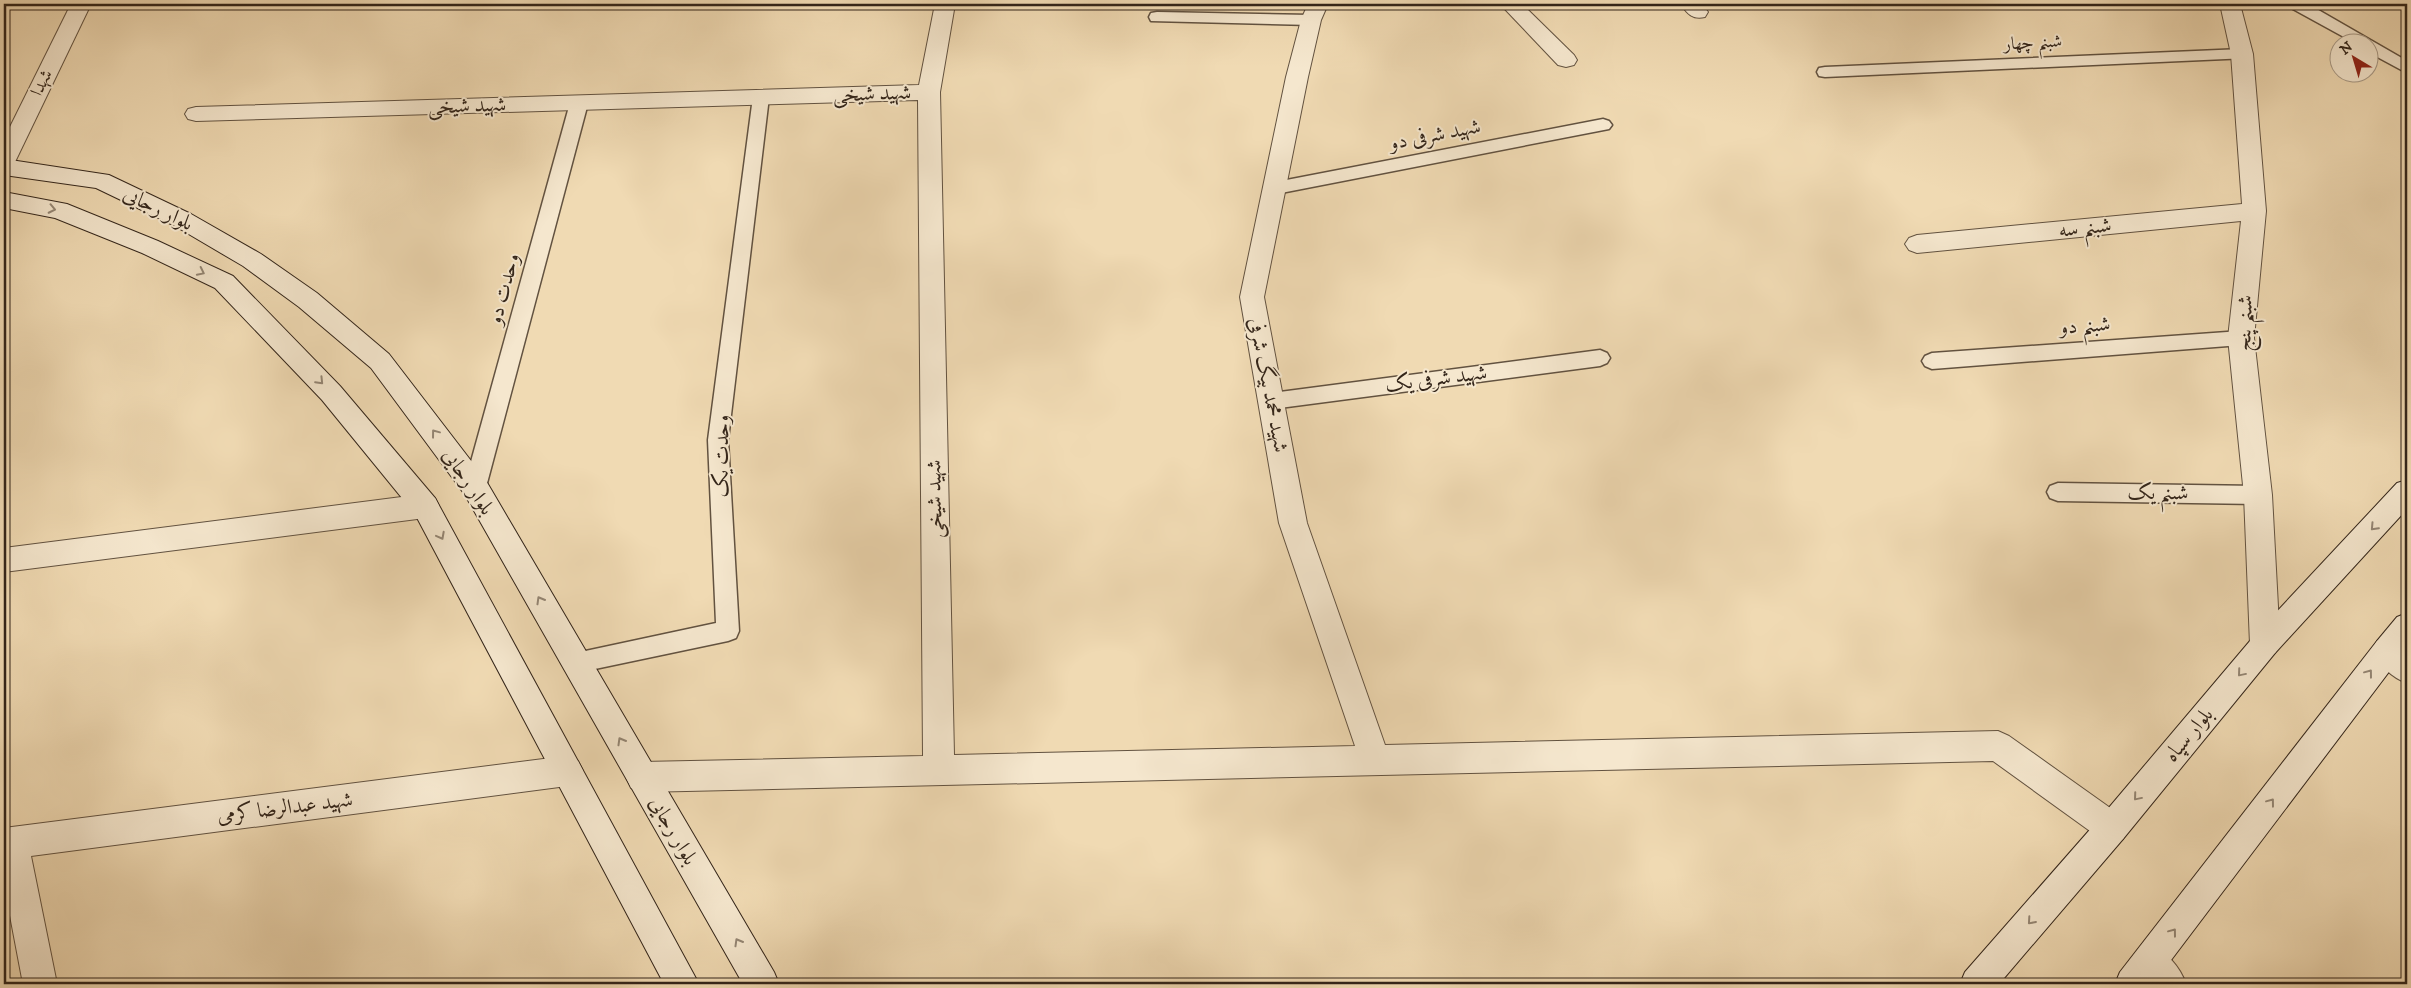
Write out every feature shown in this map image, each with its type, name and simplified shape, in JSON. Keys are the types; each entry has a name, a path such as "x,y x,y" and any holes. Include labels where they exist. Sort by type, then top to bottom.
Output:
{"street":[{"name":"شهدا","path":"4,162 80,4"},
{"path":"929,92 945,4"},
{"path":"1510,4 1566,60"},
{"name":"شبنم پنج","path":"2230,4 2242,54 2254,211 2241,338 2258,495 2265,644"},
{"name":"شهید محمد بیگ شرفی","path":"1315,12 1297,77 1276,188 1252,297 1293,523 1375,760"},
{"name":"شهید شیخی","path":"196,114 929,92 939,770"},
{"name":"بلوار رجایی","path":"4,167 101,181 183,220 252,260 308,300 380,361 475,487 762,984"},
{"name":"بلوار رجایی","path":"4,200 59,210 150,247 224,282 331,393 425,506 682,984"},
{"name":"شبنم سه","path":"1917,244 2254,211"},
{"name":"بلوار سپاه","path":"1976,984 2112,828 2265,644 2407,491"},
{"path":"4,560 425,506"},
{"path":"2150,977 2400,656 2407,626"},
{"path":"642,776 1998,746 2112,828"},
{"name":"شهید عبدالرضا کرمی","path":"8,843 567,771"},
{"path":"8,843 40,984"}],"lane":[{"path":"2297,4 2346,32"},
{"path":"1157,17 1315,12"},
{"path":"2378,51 2407,68"},
{"name":"شبنم چهار","path":"1825,72 2242,54"},
{"name":"وحدت یک","path":"576,663 728,631 718,440 761,97"},
{"name":"وحدت دو","path":"475,487 580,103"},
{"name":"شهید شرفی دو","path":"1276,188 1603,126"},
{"name":"شبنم دو","path":"1932,361 2241,338"},
{"name":"شهید شرفی یک","path":"1272,401 1600,358"},
{"name":"شبنم یک","path":"2058,492 2258,495"}]}
